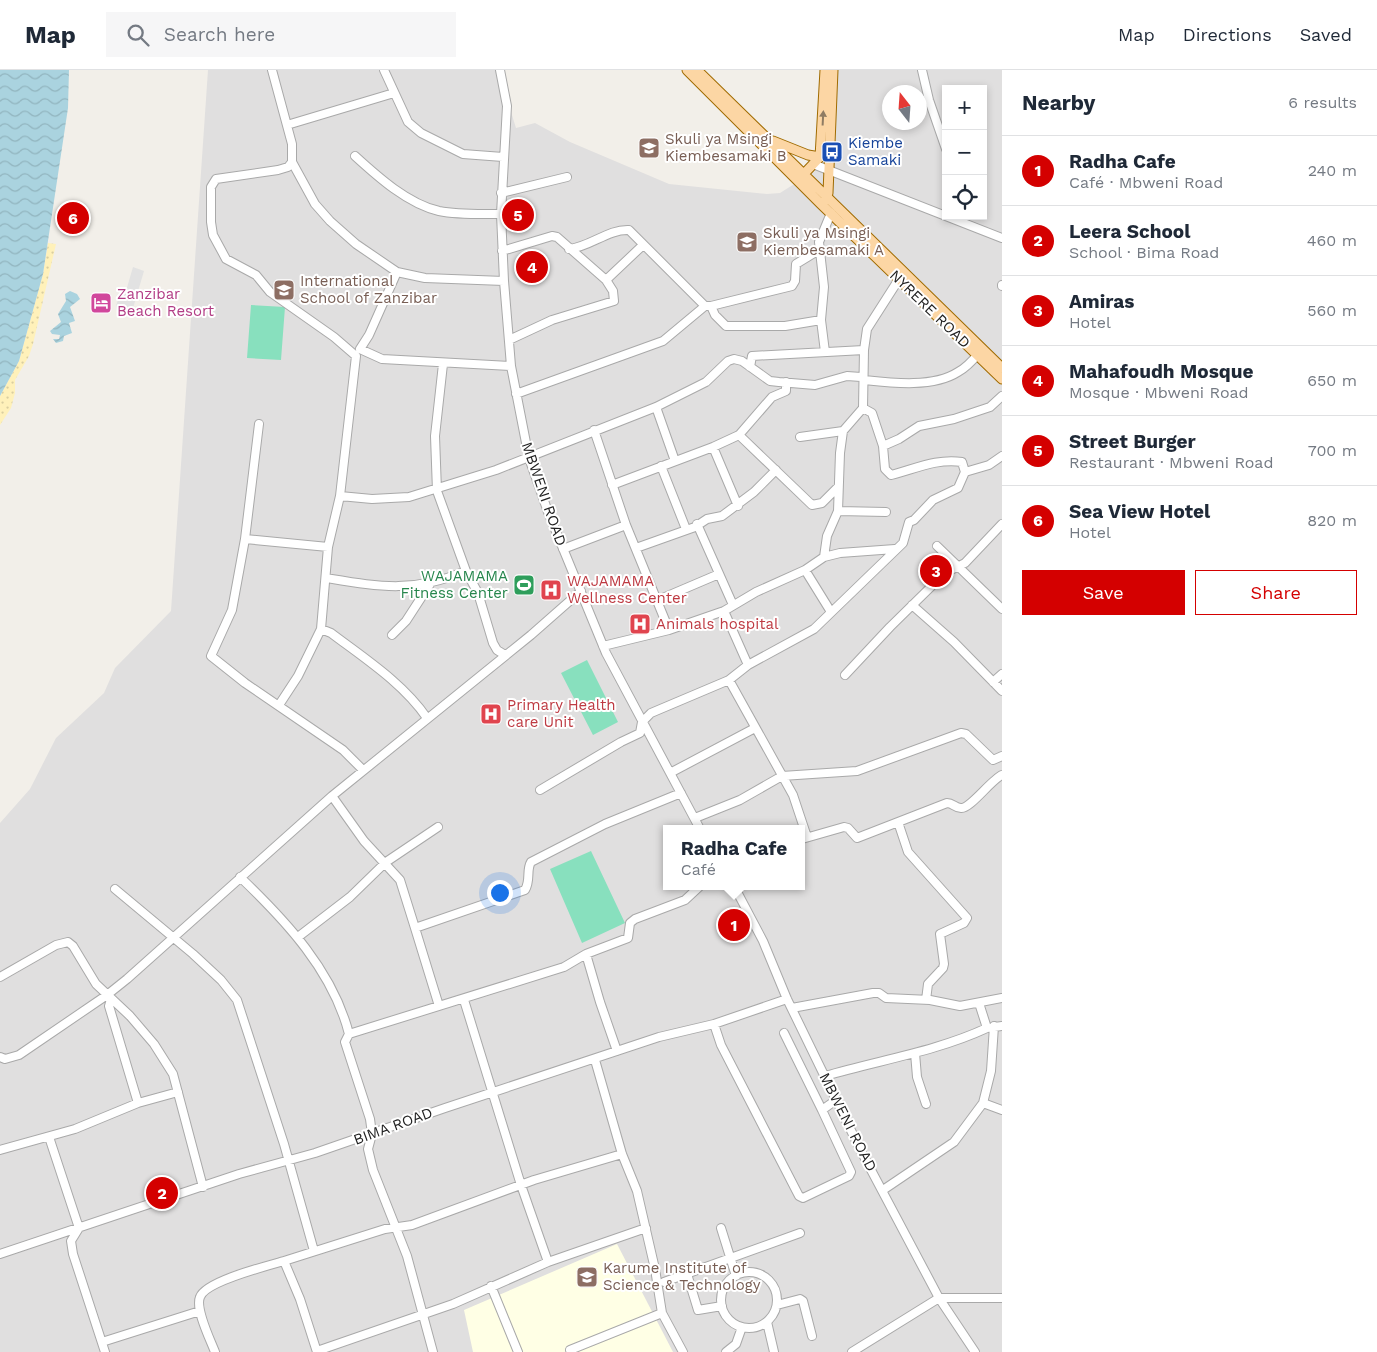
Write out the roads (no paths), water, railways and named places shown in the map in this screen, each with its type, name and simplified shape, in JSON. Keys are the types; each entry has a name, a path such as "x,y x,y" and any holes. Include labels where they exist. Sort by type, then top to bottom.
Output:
{"main road":[{"name":"NYRERE ROAD","path":"688,70 700,73 768,139 801,177"},
{"path":"824,202 828,172 828,102 825,70"},
{"path":"801,177 820,157 833,70"},
{"name":"NYRERE ROAD","path":"700,73 824,202 980,352 1002,379"},
{"path":"768,139 808,156 820,157"},
{"name":"NYRERE ROAD","path":"824,202 831,213 899,279 980,352 1002,368"}],"street":[{"path":"272,70 294,153 292,162 278,170 216,179 211,187 213,235 226,259 256,275 270,292 358,352 382,359 443,364 511,366"},
{"path":"384,70 408,122 421,133 463,154 503,157"},
{"name":"MBWENI ROAD","path":"500,70 507,106 501,193 504,281 511,366 529,458 563,549 603,646 698,825"},
{"path":"922,70 929,100 942,137"},
{"path":"287,125 394,93"},
{"path":"355,156 409,198 436,210 460,215 501,214"},
{"path":"292,162 315,204 330,221 356,244 397,272 426,278 504,281"},
{"path":"813,164 828,172 942,212"},
{"path":"501,193 567,177"},
{"path":"825,352 821,320 824,287 818,242 831,213"},
{"path":"963,220 1002,238"},
{"path":"569,249 626,230 632,232 642,246 648,248 726,326 785,326 821,320"},
{"path":"502,251 552,236 557,237 606,280 613,291 614,301 552,320 509,340"},
{"path":"606,280 642,246"},
{"path":"516,394 663,342 708,306 792,286 795,282 796,264 819,250"},
{"path":"279,705 302,670 321,629 328,547 340,496 358,352 369,335 397,272"},
{"path":"824,557 827,536 838,511 838,487 841,476 840,453 843,431 863,408 864,350 867,329 899,279"},
{"path":"750,367 752,356 864,350"},
{"path":"340,496 372,499 410,497 436,491 529,458 594,430 656,407 706,382 728,361 734,358 770,381 814,385 847,376 861,377 864,380 909,384 947,377 960,372 980,352"},
{"path":"443,364 435,436 436,491 466,571 478,593 494,643 497,650 506,655"},
{"path":"612,484 713,447 739,435 772,397 786,392 786,382"},
{"path":"883,446 899,439 919,426 954,419 990,407 1002,396"},
{"path":"656,407 675,461"},
{"path":"540,790 621,742 640,733 642,722 651,713 729,680 748,665 814,629 903,543 909,522 914,520 933,500 958,488 965,472 962,462 953,460 928,463 891,474 885,469 883,446 872,414 863,408"},
{"path":"258,424 245,539 232,610 211,656 245,683 343,750 363,770"},
{"path":"594,430 626,525 670,630"},
{"path":"800,437 843,431"},
{"path":"739,435 812,505 822,503 838,487"},
{"path":"713,447 738,506"},
{"path":"965,472 989,465 1002,456"},
{"path":"661,466 686,529"},
{"path":"636,548 707,519 722,516 738,506 776,470"},
{"path":"838,511 886,512"},
{"path":"697,524 733,605"},
{"path":"845,675 945,573 965,563 1002,524"},
{"path":"563,549 626,525"},
{"path":"245,539 328,547"},
{"path":"937,546 1002,608"},
{"path":"603,646 670,630 724,611 805,570 824,557 840,553 895,549"},
{"path":"805,570 831,612"},
{"path":"326,578 385,588 430,584 466,571"},
{"path":"658,600 719,574"},
{"path":"392,635 406,621 430,584"},
{"path":"0,1057 5,1059 19,1055 109,997 332,796 506,655 581,591"},
{"path":"912,605 954,642 1002,691"},
{"path":"724,611 748,665"},
{"path":"321,629 331,633 395,683 418,705 427,718"},
{"path":"993,682 1002,674"},
{"path":"729,680 793,795 801,825"},
{"path":"670,773 755,728"},
{"path":"695,818 740,800 782,776 857,771 961,733 966,734 993,760 999,758 1002,775 965,808 960,809 947,803 857,838 848,828 844,827 805,838"},
{"path":"415,928 525,890 529,883 528,866 531,862 605,824 681,793"},
{"path":"332,796 364,841 386,862 403,886 438,1006"},
{"path":"898,822 908,852 967,918 964,923 940,934 944,964 943,968 928,984 926,1000"},
{"path":"298,937 350,897 386,862 438,827"},
{"path":"240,877 271,906 298,937 338,997 349,1034 345,1042 370,1118 372,1134 368,1149 373,1170 396,1227 415,1283 421,1314 432,1352"},
{"path":"115,889 221,980 237,1000 257,1056 314,1251"},
{"path":"349,1034 438,1006 464,1000 564,967 586,954 628,938 630,923 635,919 685,900 696,890"},
{"name":"MBWENI ROAD","path":"736,890 763,941 787,999 836,1100 939,1298 975,1352"},
{"path":"0,977 56,945 68,942 73,946 96,984 130,1016 154,1044 173,1074 203,1187"},
{"path":"586,954 617,1051"},
{"path":"792,1008 873,993 879,993 886,998 926,1000 960,1006 1002,998"},
{"path":"109,997 109,1006 138,1103"},
{"name":"BIMA ROAD","path":"0,1254 372,1134 659,1037 714,1024 787,999"},
{"path":"464,1000 520,1185 548,1262"},
{"path":"883,1190 954,1142 983,1104 991,1071 994,1027 979,1003"},
{"path":"714,1024 721,1045 782,1167 799,1196 803,1198 849,1176 851,1172 784,1033"},
{"path":"825,1076 916,1052 994,1027"},
{"path":"916,1052 917,1079 926,1104"},
{"path":"595,1060 622,1154 637,1191 662,1312 683,1352"},
{"path":"1,1148 75,1129 138,1103 178,1092"},
{"path":"822,1110 836,1100"},
{"path":"983,1104 1002,1110"},
{"path":"49,1137 79,1228 72,1241 73,1254 105,1352"},
{"path":"215,1352 200,1311 200,1296 206,1289 314,1251 396,1227 421,1222 520,1185 622,1154"},
{"path":"284,1261 300,1298 317,1352 453,1304 548,1262 646,1228"},
{"path":"721,1228 736,1276"},
{"path":"664,1282 800,1233"},
{"path":"751,1273 766,1278 775,1290 777,1305 767,1322 752,1328 742,1327 729,1320 722,1306 722,1296 725,1286 736,1276 751,1273"},
{"path":"687,1274 698,1310 722,1306"},
{"path":"491,1286 518,1352"},
{"path":"777,1305 798,1298 803,1301 812,1336"},
{"path":"852,1352 939,1298 1002,1298"},
{"path":"102,1342 200,1311"},
{"path":"570,1350 662,1312"},
{"path":"767,1322 774,1352"},
{"path":"726,1352 736,1344 742,1327"}],"water":[{"path":"0,70 69,70 68,108 43,274 19,361 0,396"},
{"path":"70,291 77,294 80,299 70,307 75,321 69,323 72,333 64,336 63,341 56,343 53,339 59,339 60,335 52,334 50,331 61,322 58,314 66,301 65,294"}],"place":[{"name":"Skuli ya Msingi Kiembesamaki B","path":"649,148"},
{"name":"Kiembe Samaki","path":"832,152"},
{"name":"Street Burger","path":"518,215"},
{"name":"Sea View Hotel","path":"73,218"},
{"name":"Skuli ya Msingi Kiembesamaki A","path":"747,242"},
{"name":"Mahafoudh Mosque","path":"532,267"},
{"name":"International School of Zanzibar","path":"284,290"},
{"name":"Zanzibar Beach Resort","path":"101,303"},
{"name":"Amiras","path":"936,571"},
{"name":"WAJAMAMA Fitness Center","path":"524,585"},
{"name":"WAJAMAMA Wellness Center","path":"551,590"},
{"name":"Animals hospital","path":"640,624"},
{"name":"Primary Health care Unit","path":"491,714"},
{"name":"Radha Cafe","path":"734,925"},
{"name":"Leera School","path":"162,1193"},
{"name":"Karume Institute of Science & Technology","path":"587,1277"}]}
